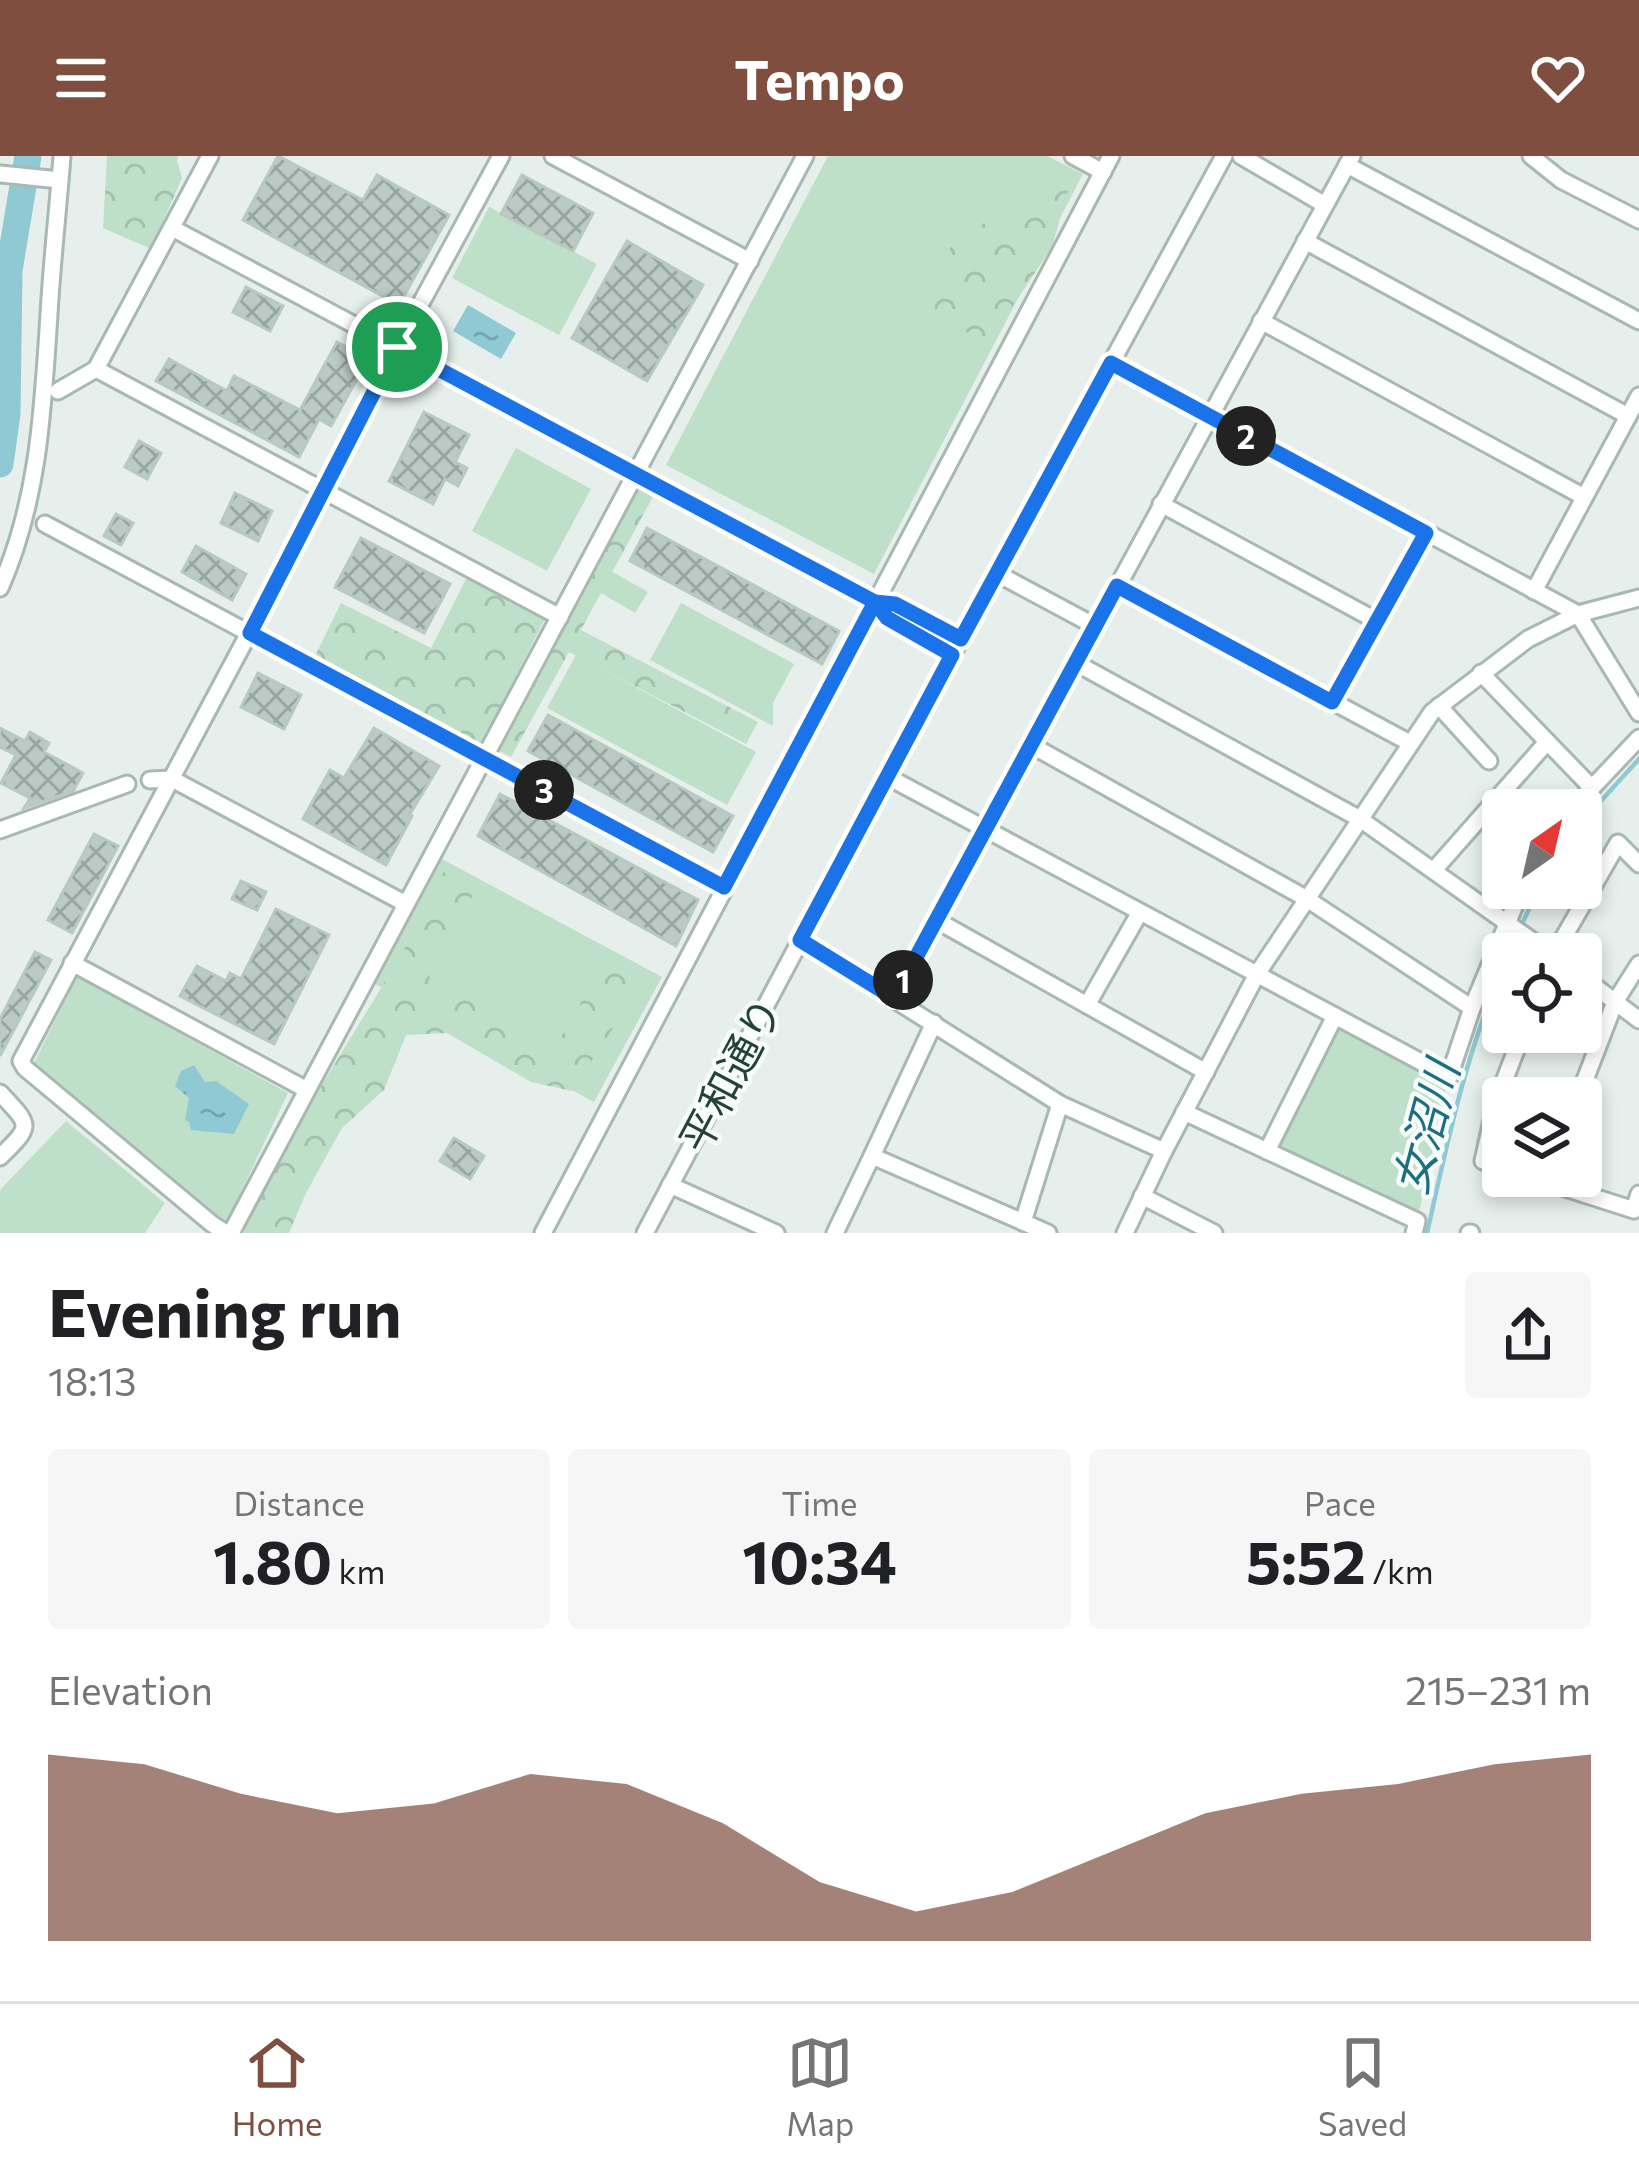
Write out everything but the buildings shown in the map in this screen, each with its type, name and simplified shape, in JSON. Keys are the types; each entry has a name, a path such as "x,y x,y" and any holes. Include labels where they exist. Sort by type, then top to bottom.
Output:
{"street":[{"path":"0,588 22,532 41,435 55,180 62,156"},
{"path":"58,391 96,369 210,156"},
{"path":"501,156 21,1060 228,1233 805,156"},
{"path":"553,156 750,261"},
{"path":"543,1233 1107,164 1073,156"},
{"name":"平和通り","path":"645,1233 1224,156"},
{"path":"1241,156 1324,206"},
{"path":"1531,156 1561,180 1639,220"},
{"path":"894,998 1349,160 1639,321"},
{"path":"0,174 55,180"},
{"path":"172,228 875,602 895,604 956,647"},
{"path":"1305,242 1628,416"},
{"path":"1261,321 1584,497"},
{"path":"1111,363 1578,614 1639,712"},
{"path":"96,369 560,617"},
{"path":"1534,591 1639,396"},
{"path":"1161,504 1377,621"},
{"path":"45,524 724,887"},
{"path":"1332,702 1426,533"},
{"path":"998,574 1096,626"},
{"path":"1117,586 1410,743"},
{"path":"1125,1233 1257,974 1439,706 1528,639 1578,614 1639,598"},
{"path":"1076,663 1360,820 1524,933"},
{"path":"1481,673 1592,788 1639,738"},
{"path":"1439,706 1489,761"},
{"path":"1434,870 1547,742"},
{"path":"1031,745 1307,899 1472,1008"},
{"path":"888,776 1449,1077 1513,909"},
{"path":"150,780 172,779 406,904"},
{"path":"0,830 127,784"},
{"path":"1565,933 1618,843 1639,864"},
{"path":"1087,1006 1140,912"},
{"path":"936,920 1206,1072"},
{"path":"800,940 1060,1104 1164,1151"},
{"path":"72,964 307,1090"},
{"path":"1586,1077 1615,1002 1639,964"},
{"path":"1602,992 1639,1020"},
{"path":"1267,1151 1335,1016"},
{"path":"835,1233 934,1023"},
{"path":"0,1093 23,1118 25,1127 0,1157"},
{"path":"1023,1222 1060,1104"},
{"path":"1184,1112 1417,1221 1414,1233"},
{"path":"872,1156 1048,1233"},
{"path":"670,1185 776,1233"},
{"path":"1599,1197 1634,1210 1639,1194"},
{"path":"1142,1196 1214,1233"}],"green space":[{"path":"107,156 178,156 182,178 151,249 103,228"},
{"path":"828,156 1047,156 1083,174 874,574 666,465"},
{"path":"1060,173 1069,187 1052,247 991,339 916,318 952,244"},
{"path":"489,207 597,264 559,335 452,278"},
{"path":"516,448 591,489 547,571 472,531"},
{"path":"640,485 655,493 581,630 758,722 746,744 569,652 511,757 496,749"},
{"path":"611,571 648,592 635,613 599,592"},
{"path":"467,577 546,617 481,745 313,660 341,603 431,648"},
{"path":"681,603 794,664 773,703 773,726 650,660"},
{"path":"576,655 756,752 727,805 547,708"},
{"path":"442,859 662,977 594,1102 375,984"},
{"path":"444,871 475,891 429,977 517,1034 555,1045 579,1010 583,991 627,959 636,973 615,1025 572,1091 531,1082 447,1033 406,1035 384,1090 342,1128 289,1233 244,1233 247,1220 400,957"},
{"path":"77,976 288,1093 227,1221 33,1065"},
{"path":"1335,1016 1449,1077 1417,1221 1267,1151"},
{"path":"66,1121 165,1203 145,1233 0,1233 0,1190"}],"water":[{"path":"468,305 516,333 501,359 453,331"},
{"path":"194,1065 205,1082 216,1081 249,1104 234,1134 191,1130 185,1120 189,1098 175,1086 181,1071"}],"waterway":[{"path":"0,464 7,414 9,270 28,156"},
{"name":"女沼川","path":"1602,800 1639,759"},
{"name":"女沼川","path":"1521,926 1529,909"},
{"name":"女沼川","path":"1427,1233 1482,1024"}],"route":[{"path":"397,347 250,633 724,887 875,602 895,604 961,639 1111,363 1426,533 1332,702 1117,586 894,998 800,940 952,655 887,618 875,602 397,347"}]}
